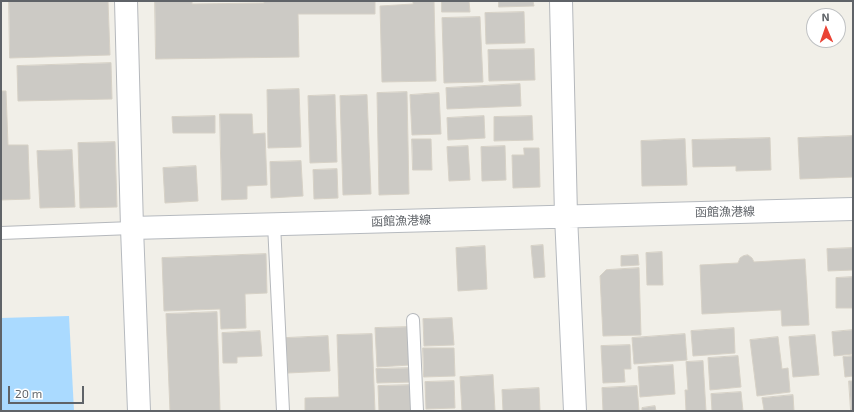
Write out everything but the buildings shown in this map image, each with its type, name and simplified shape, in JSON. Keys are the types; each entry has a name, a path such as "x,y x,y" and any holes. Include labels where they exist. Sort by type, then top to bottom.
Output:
{"main road":[{"path":"126,1 138,411"},
{"path":"562,1 566,216 575,411"},
{"name":"函館漁港線","path":"132,228 853,209"}],"lane":[{"path":"274,224 283,411"},
{"path":"1,233 132,228"},
{"path":"414,320 417,411"}],"water":[{"path":"69,316 74,411 1,411 1,318"}]}
